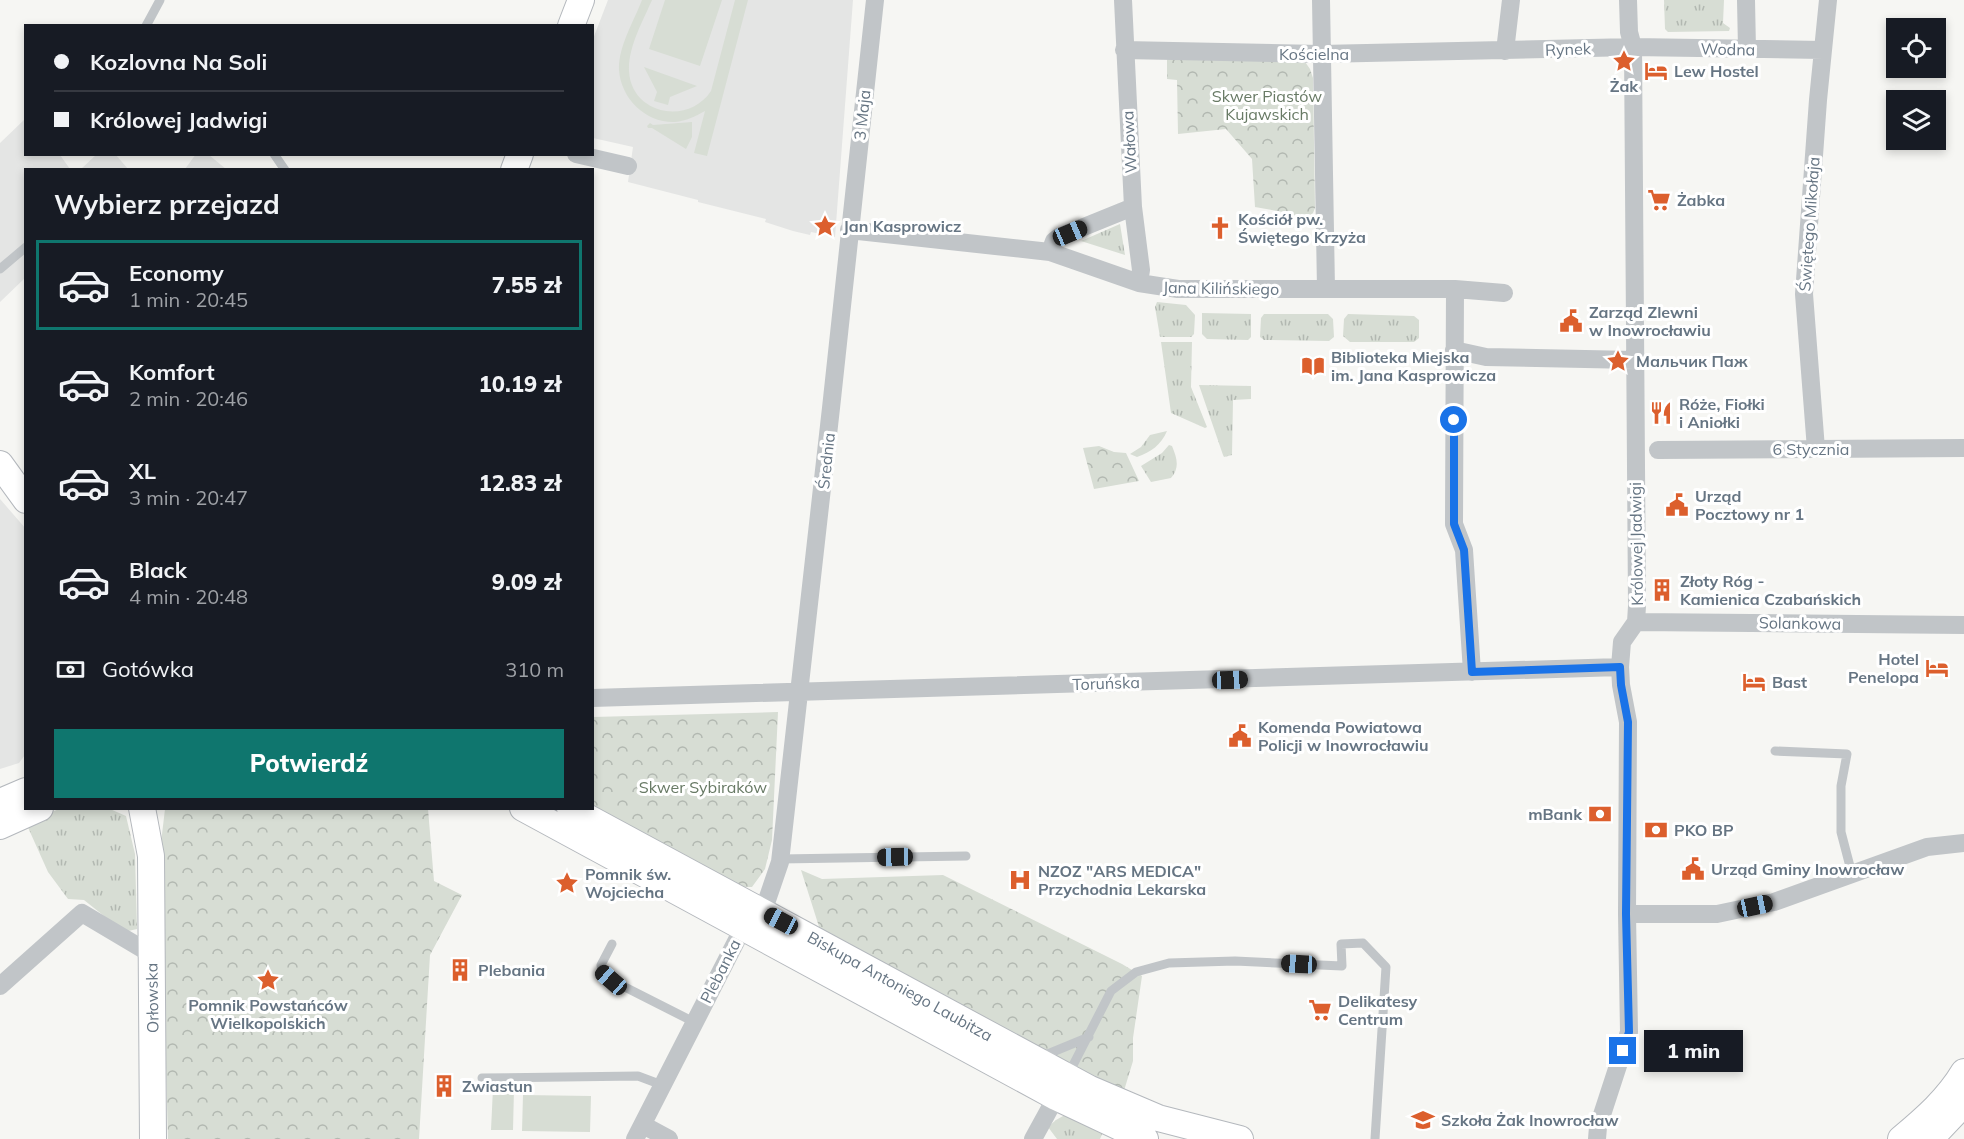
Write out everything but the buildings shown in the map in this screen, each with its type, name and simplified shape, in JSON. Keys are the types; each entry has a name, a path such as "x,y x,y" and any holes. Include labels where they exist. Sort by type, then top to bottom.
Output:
{"main road":[{"path":"572,24 581,0"},
{"path":"0,464 24,497"},
{"path":"0,826 22,796"},
{"name":"Orłowska","path":"142,810 151,856 153,1139"},
{"name":"Orłowska","path":"151,856 160,810"},
{"name":"Biskupa Antoniego Laubitza","path":"527,810 1034,1059 1061,1087 1121,1104 1158,1118 1240,1139"},
{"name":"Biskupa Antoniego Laubitza","path":"573,810 751,919 1061,1087 1145,1139"},
{"path":"1901,1139 1941,1103 1955,1088 1964,1072"},
{"path":"1930,1139 1964,1103"}],"street":[{"name":"3 Maja","path":"849,230 875,0"},
{"name":"Wałowa","path":"1123,0 1133,207 1142,270 1139,283"},
{"path":"1321,0 1326,290"},
{"path":"1505,51 1511,0"},
{"path":"1628,0 1629,33 1634,47"},
{"path":"1746,0 1747,49"},
{"name":"Świętego Mikołaja","path":"1816,448 1804,294 1828,0"},
{"name":"Rynek","path":"1505,51 1634,47"},
{"name":"Wodna","path":"1634,47 1823,50"},
{"name":"Królowej Jadwigi","path":"1597,1139 1598,1127 1629,1032 1626,914 1628,722 1620,667 1622,642 1636,622 1634,47"},
{"name":"Kościelna","path":"1124,50 1321,54 1505,51"},
{"path":"585,156 628,166"},
{"path":"1050,252 1054,241 1059,237 1133,207"},
{"name":"Jana Kilińskiego","path":"849,230 1050,252 1139,283 1197,290 1455,290 1504,293"},
{"name":"Średnia","path":"800,692 849,230"},
{"path":"1455,290 1454,524 1464,550 1472,672"},
{"path":"1454,350 1486,357 1634,360"},
{"name":"6 Stycznia","path":"1658,450 1964,448"},
{"name":"Solankowa","path":"1636,622 1964,625"},
{"name":"Toruńska","path":"594,698 1620,667"},
{"name":"Plebanka","path":"639,1132 694,1022 751,919 766,903 780,859 800,692"},
{"path":"1626,914 1717,914 1774,902 1927,847 1964,843"},
{"path":"0,986 82,913 151,954"},
{"path":"1032,1139 1061,1087"},
{"path":"639,1132 669,1139"}],"lane":[{"path":"147,24 160,0"},
{"path":"0,269 24,249"},
{"path":"1775,751 1847,754 1841,786 1841,832 1852,874"},
{"path":"780,859 966,856"},
{"path":"612,944 601,965 602,972 611,980 694,1022"},
{"path":"1061,1087 1111,991 1136,972 1169,963 1235,961 1342,966 1341,944 1363,944 1386,967 1375,1139"},
{"path":"1034,1059 1089,1037"},
{"path":"482,1078 639,1076 662,1085"}],"shaded area":[{"path":"608,0 853,0 835,237 793,231 765,222 766,219 628,182 633,147 594,138 594,36"},
{"path":"24,120 24,156 61,156 69,168 24,168 24,279 0,302 0,143"},
{"path":"95,156 117,156 127,168 82,168"},
{"path":"195,156 210,156 225,168 186,168"},
{"path":"0,499 24,527 24,756 19,763 0,769"}],"green space":[{"path":"642,0 652,0 631,53 629,71 632,86 639,97 650,105 662,110 675,111 689,109 701,102 711,91 735,0 748,0 707,156 694,153 705,111 683,121 664,121 654,118 637,107 621,81 619,61 621,52"},
{"path":"665,0 722,0 700,66 649,49"},
{"path":"1664,0 1724,0 1723,23 1730,28 1729,31 1668,32 1665,29"},
{"name":"Skwer Piastów Kujawskich","path":"1167,59 1303,59 1313,78 1315,208 1313,213 1304,221 1289,213 1255,207 1252,159 1226,129 1178,134 1177,80 1167,79"},
{"path":"644,67 697,86 670,97 668,105 654,101 657,92"},
{"path":"692,122 692,137 686,149 647,126 650,123 653,125"},
{"path":"1120,224 1125,255 1081,241"},
{"path":"1157,302 1186,305 1195,315 1194,334 1191,337 1160,337 1155,307"},
{"path":"1202,313 1251,314 1251,337 1248,340 1207,339 1202,334"},
{"path":"1264,314 1328,314 1333,319 1334,337 1329,341 1264,340 1260,337 1261,318"},
{"path":"1348,314 1414,316 1419,320 1419,338 1414,342 1350,342 1343,336 1344,319"},
{"path":"1161,342 1192,342 1191,387 1207,427 1171,413"},
{"path":"1199,385 1251,386 1251,399 1233,400 1232,455 1224,457 1223,455"},
{"path":"1167,431 1159,444 1151,450 1137,457 1130,454 1141,447 1150,435"},
{"path":"1169,445 1172,446 1176,459 1177,467 1174,474 1171,478 1151,482 1141,466 1162,453"},
{"path":"1099,446 1114,452 1126,453 1139,481 1094,489 1083,448"},
{"name":"Skwer Sybiraków","path":"778,712 772,840 765,869 752,887 738,887 594,809 594,717"},
{"path":"57,810 112,810 126,816 135,854 137,929 124,932 84,900 68,899 48,872 26,823"},
{"path":"165,810 428,810 434,881 462,895 430,955 419,1139 168,1139 160,851"},
{"path":"801,870 822,879 943,875 1142,976 1133,1038 1133,1061 1123,1094 821,933"},
{"path":"493,1088 514,1089 513,1130 491,1130"},
{"path":"523,1095 591,1096 590,1132 522,1131"},
{"path":"1063,1116 1070,1116 1103,1132 1100,1139 1057,1139 1048,1127"}],"place":[{"name":"Żak","path":"1624,61"},
{"name":"Lew Hostel","path":"1656,71"},
{"name":"Żabka","path":"1659,200"},
{"name":"Jan Kasprowicz","path":"825,226"},
{"name":"Kościół pw. Świętego Krzyża","path":"1220,228"},
{"name":"Zarząd Zlewni w Inowrocławiu","path":"1571,321"},
{"name":"Мальчик Паж","path":"1618,361"},
{"name":"Biblioteka Miejska im. Jana Kasprowicza","path":"1313,366"},
{"name":"Róże, Fiołki i Aniołki","path":"1661,413"},
{"name":"Urząd Pocztowy nr 1","path":"1677,505"},
{"name":"Złoty Róg - Kamienica Czabańskich","path":"1662,590"},
{"name":"Hotel Penelopa","path":"1937,668"},
{"name":"Bast","path":"1754,682"},
{"name":"Komenda Powiatowa Policji w Inowrocławiu","path":"1240,736"},
{"name":"mBank","path":"1600,814"},
{"name":"PKO BP","path":"1656,830"},
{"name":"Urząd Gminy Inowrocław","path":"1693,869"},
{"name":"NZOZ \"ARS MEDICA\" Przychodnia Lekarska","path":"1020,880"},
{"name":"Pomnik św. Wojciecha","path":"567,883"},
{"name":"Plebania","path":"460,970"},
{"name":"Pomnik Powstańców Wielkopolskich","path":"268,980"},
{"name":"Delikatesy Centrum","path":"1320,1010"},
{"name":"Zwiastun","path":"444,1086"},
{"name":"Szkoła Żak Inowrocław","path":"1423,1120"}],"route":[{"path":"1454,420 1454,524 1464,550 1472,672 1620,667 1621,685 1628,716 1626,914 1629,1032 1623,1051"}]}
